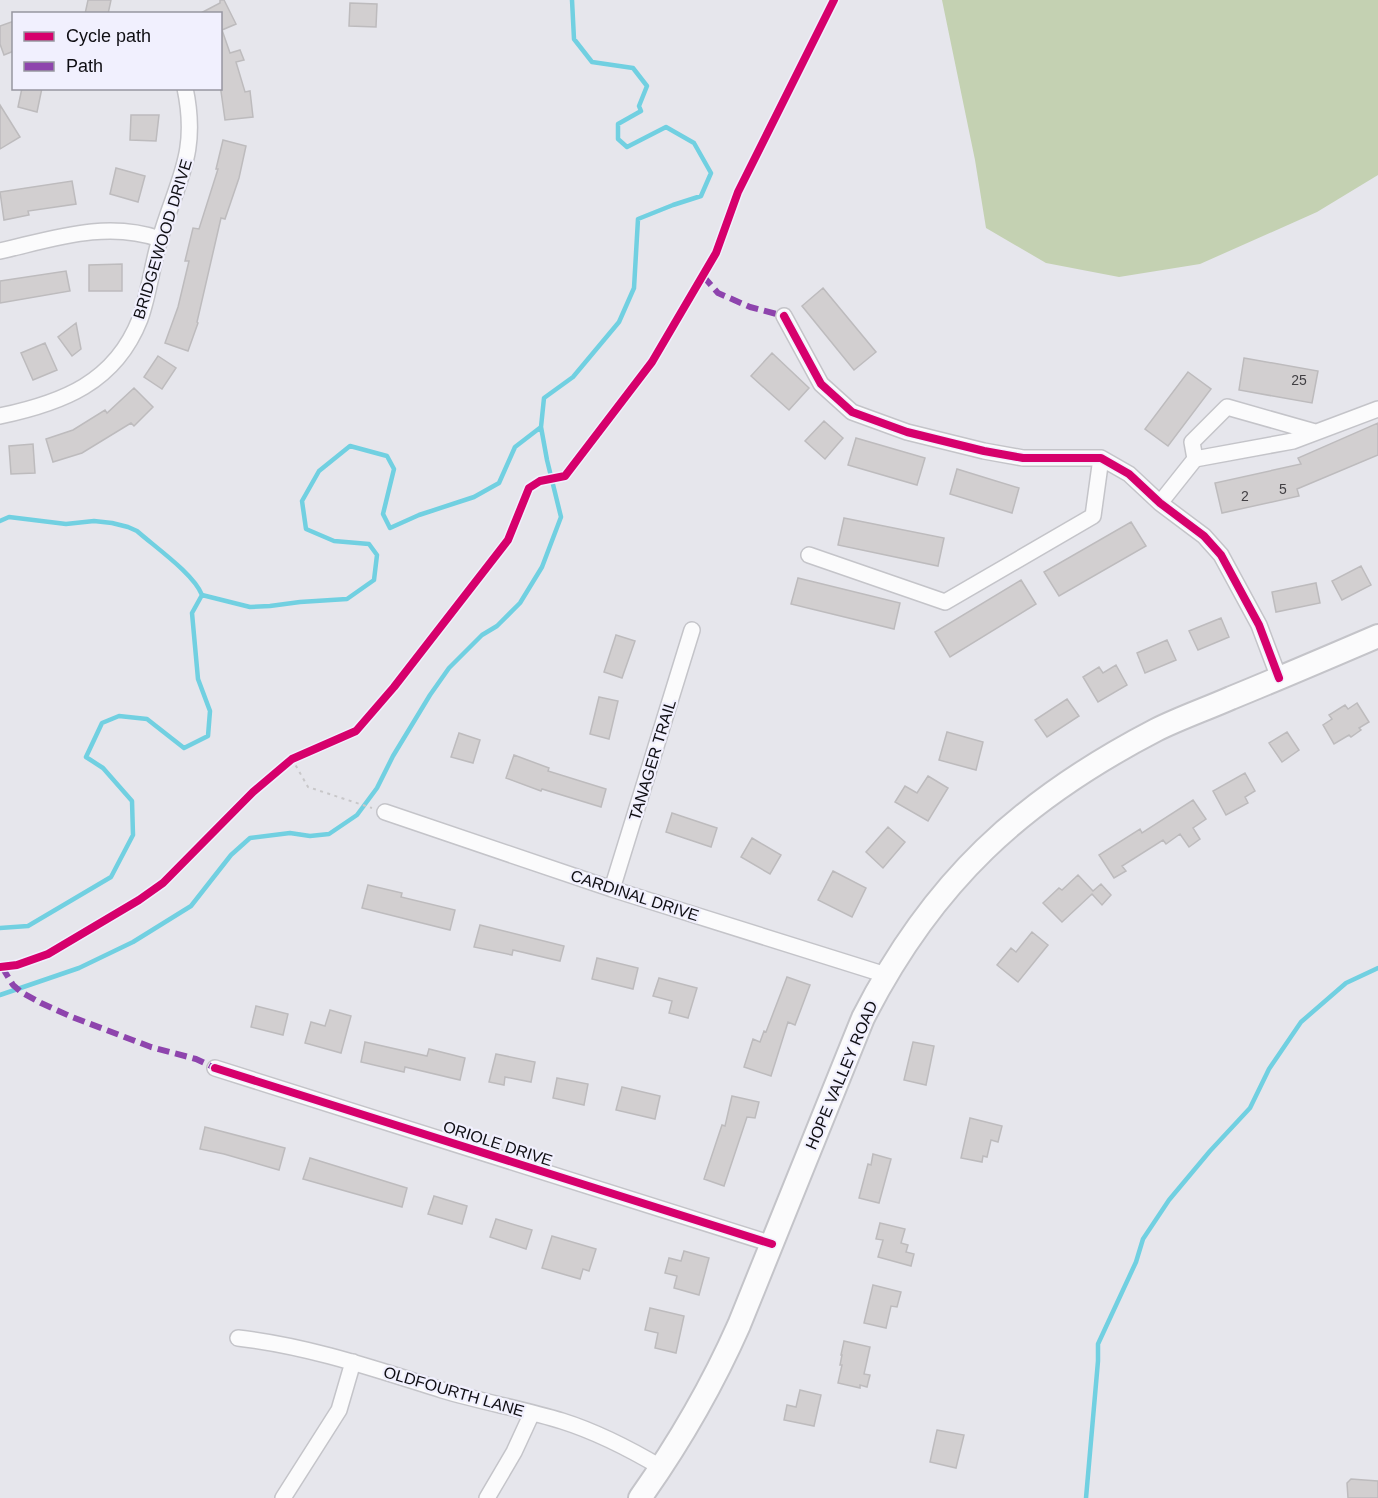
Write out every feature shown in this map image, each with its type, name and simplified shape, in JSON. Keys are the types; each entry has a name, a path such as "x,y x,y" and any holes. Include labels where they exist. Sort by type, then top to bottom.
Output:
{"main road":[{"name":"HOPE VALLEY ROAD","path":"640,1498 689,1424 719,1369 863,1018 886,975 917,927 944,893 988,845 1035,804 1081,773 1157,730 1378,636"}],"street":[{"name":"BRIDGEWOOD DRIVE","path":"0,416 38,408 59,401 79,390 117,358 130,340 140,319 160,239 188,157 191,131 185,90"},
{"path":"0,252 87,231 131,231 160,239"},
{"path":"784,316 821,384 852,412 907,432 984,451 1023,458 1101,458 1129,474 1160,504 1204,536 1221,555 1259,625 1279,678"},
{"path":"1195,459 1192,442 1227,406 1315,432"},
{"path":"1160,504 1195,459 1293,441 1378,409"},
{"path":"809,555 945,602 1093,516 1101,458"},
{"name":"TANAGER TRAIL","path":"612,889 692,630"},
{"name":"CARDINAL DRIVE","path":"385,812 612,889 886,975"},
{"name":"ORIOLE DRIVE","path":"215,1068 772,1244"},
{"name":"OLDFOURTH LANE","path":"238,1338 272,1342 353,1362 444,1390 563,1422 633,1450 662,1468"},
{"path":"284,1498 339,1410 353,1362"},
{"path":"487,1498 514,1452 532,1413"}],"path":[{"path":"285,765 303,754"},
{"path":"292,759 308,787 363,805"}],"green space":[{"path":"942,0 1378,0 1378,175 1317,212 1200,264 1119,277 1046,263 986,228 975,160"}],"building":[{"path":"88,0 111,0 108,12 85,12"},
{"path":"220,0 224,0 236,24 222,30 222,12 203,12 220,3"},
{"path":"350,3 377,4 376,27 349,26"},
{"path":"12,22 12,52 4,55 0,44 0,26"},
{"path":"222,30 230,53 240,50 244,60 236,62 245,92 250,91 253,117 225,120 221,90"},
{"path":"22,90 42,90 37,112 18,107"},
{"path":"0,105 20,137 0,149"},
{"path":"131,115 159,115 156,141 130,140"},
{"path":"223,140 246,146 239,178 225,219 221,218 198,323 188,351 165,343 178,307 189,261 185,261 193,228 199,229 218,169 216,169"},
{"path":"116,168 145,176 138,202 110,194"},
{"path":"72,181 76,204 28,211 29,215 4,220 0,192"},
{"path":"122,264 122,291 89,291 89,265"},
{"path":"66,271 70,291 0,303 0,281"},
{"path":"823,288 876,352 854,370 802,306"},
{"path":"76,323 81,349 72,356 58,337"},
{"path":"45,343 57,370 33,380 21,353"},
{"path":"772,353 809,388 789,410 751,376"},
{"path":"158,356 176,368 162,389 144,377"},
{"path":"1244,358 1318,371 1312,403 1239,390"},
{"path":"1188,372 1211,389 1168,446 1145,429"},
{"path":"134,388 153,407 134,426 131,423 82,453 53,462 46,439 73,430 105,410 107,413"},
{"path":"824,421 843,438 825,459 805,441"},
{"path":"1378,423 1378,455 1297,489 1299,496 1222,513 1215,483 1301,464 1298,458"},
{"path":"856,438 925,458 917,485 848,465"},
{"path":"33,444 35,473 11,474 9,446"},
{"path":"957,469 1019,488 1012,513 950,494"},
{"path":"844,518 944,538 938,566 838,545"},
{"path":"1131,522 1146,546 1059,596 1044,572"},
{"path":"1361,566 1371,585 1342,600 1332,581"},
{"path":"798,578 900,603 894,629 791,604"},
{"path":"1021,580 1036,604 950,657 935,632"},
{"path":"1316,583 1320,603 1276,612 1272,592"},
{"path":"1221,618 1229,637 1198,650 1189,631"},
{"path":"616,635 635,641 622,678 604,672"},
{"path":"1167,640 1176,660 1145,673 1137,653"},
{"path":"1116,665 1127,685 1098,702 1083,677 1099,667 1103,673"},
{"path":"599,697 618,701 609,739 590,734"},
{"path":"1067,699 1079,716 1047,737 1035,720"},
{"path":"1357,703 1369,722 1351,737 1349,735 1334,744 1323,725 1332,719 1329,715 1345,705 1348,709"},
{"path":"947,732 983,742 976,770 939,760"},
{"path":"1287,732 1299,750 1282,762 1269,743"},
{"path":"459,733 480,740 473,763 451,757"},
{"path":"514,755 549,768 548,771 606,789 601,807 542,789 541,791 506,778"},
{"path":"1245,773 1255,791 1245,797 1248,803 1226,815 1213,791"},
{"path":"928,776 948,788 928,821 895,802 905,786 917,793"},
{"path":"1193,800 1206,819 1193,828 1200,839 1189,847 1180,834 1166,844 1163,840 1122,866 1126,871 1114,878 1099,855 1140,829 1142,833"},
{"path":"672,813 717,828 711,847 666,832"},
{"path":"888,827 905,842 883,868 866,852"},
{"path":"752,838 781,855 770,874 741,857"},
{"path":"833,871 866,888 852,917 818,900"},
{"path":"1078,875 1093,891 1101,884 1111,895 1102,905 1092,894 1062,922 1043,903"},
{"path":"368,885 402,893 401,897 455,910 450,930 362,908"},
{"path":"480,925 564,946 560,961 513,950 512,955 474,947"},
{"path":"1032,932 1048,945 1018,982 997,965 1011,948 1016,952"},
{"path":"597,958 638,968 633,989 592,979"},
{"path":"787,977 810,985 795,1025 788,1022 771,1076 744,1067 753,1039 760,1042 764,1031 766,1032"},
{"path":"659,978 697,988 688,1018 669,1013 672,1001 653,996"},
{"path":"256,1006 288,1014 283,1035 251,1027"},
{"path":"330,1010 351,1016 341,1053 305,1043 311,1022 325,1026"},
{"path":"365,1042 427,1056 429,1049 465,1058 460,1080 405,1067 404,1072 361,1062"},
{"path":"913,1042 934,1046 926,1085 904,1080"},
{"path":"496,1054 535,1062 531,1082 505,1077 504,1085 489,1082"},
{"path":"557,1078 588,1084 584,1105 553,1098"},
{"path":"622,1087 660,1096 655,1119 616,1110"},
{"path":"732,1096 759,1102 755,1118 747,1117 724,1186 704,1179 722,1125 725,1126"},
{"path":"970,1118 1002,1126 998,1142 991,1140 987,1157 983,1156 982,1162 961,1158"},
{"path":"205,1127 285,1148 279,1170 200,1149"},
{"path":"873,1154 891,1159 879,1203 859,1198"},
{"path":"310,1158 407,1188 402,1207 303,1179"},
{"path":"434,1196 467,1206 462,1224 428,1214"},
{"path":"496,1219 532,1230 526,1249 490,1237"},
{"path":"880,1223 905,1229 901,1243 908,1245 906,1252 914,1254 911,1266 878,1257 883,1240 876,1239"},
{"path":"552,1236 596,1249 589,1271 583,1269 580,1279 542,1268"},
{"path":"684,1251 709,1258 699,1295 674,1288 677,1276 665,1273 669,1258 681,1261"},
{"path":"873,1285 901,1292 897,1307 891,1306 886,1328 864,1323"},
{"path":"650,1308 684,1316 676,1353 655,1348 658,1333 645,1330"},
{"path":"844,1341 870,1347 864,1374 870,1375 867,1387 860,1385 860,1388 838,1383"},
{"path":"800,1390 821,1395 814,1426 784,1420 787,1405 796,1407"},
{"path":"937,1430 964,1435 956,1468 930,1462"},
{"path":"1351,1479 1378,1481 1378,1498 1348,1498 1347,1483"}],"waterway":[{"path":"202,595 250,607 270,606 347,599 374,580 377,555 369,544 334,541 306,529 302,501 319,471 350,446 387,456 394,469 383,514 390,528 419,515 474,497 499,483 515,447 541,427 544,398 573,377 619,322 634,288 638,219 701,196 711,173 694,143 666,127 627,147 618,139 618,124 641,111 639,106 647,86 633,68 592,62 574,39 572,0"},
{"path":"0,995 79,968 133,942 191,906 231,855 250,838 290,833 310,836 329,834 357,815 377,788 393,756 449,668 482,635 497,626 520,603 542,567 561,517 541,427"},
{"path":"0,521 9,517 66,524 94,521 128,527 137,531 183,570 202,595"},
{"path":"0,928 28,926 111,877 133,835 132,801 103,768 86,757 102,723 119,716 147,719 184,748 208,736 210,711 198,679 192,613 202,595"},
{"path":"1086,1498 1098,1344 1136,1262 1143,1239 1169,1200 1250,1108 1269,1069 1301,1022 1346,983 1378,968"}],"marked path":[{"path":"703,276 718,293 750,307 784,316"},
{"path":"2,967 13,985 41,1003 151,1047 196,1059 215,1068"}],"cycle path":[{"path":"0,967 17,965 48,954 139,900 163,883 253,792 292,759 356,731 394,687 508,540 529,488 540,481 565,476 652,362 716,253 738,192 834,0"},
{"path":"784,316 821,384 852,412 907,432 984,451 1023,458 1101,458 1129,474 1160,503 1204,536 1221,555 1259,625 1279,678"},
{"path":"215,1068 772,1244"}]}
